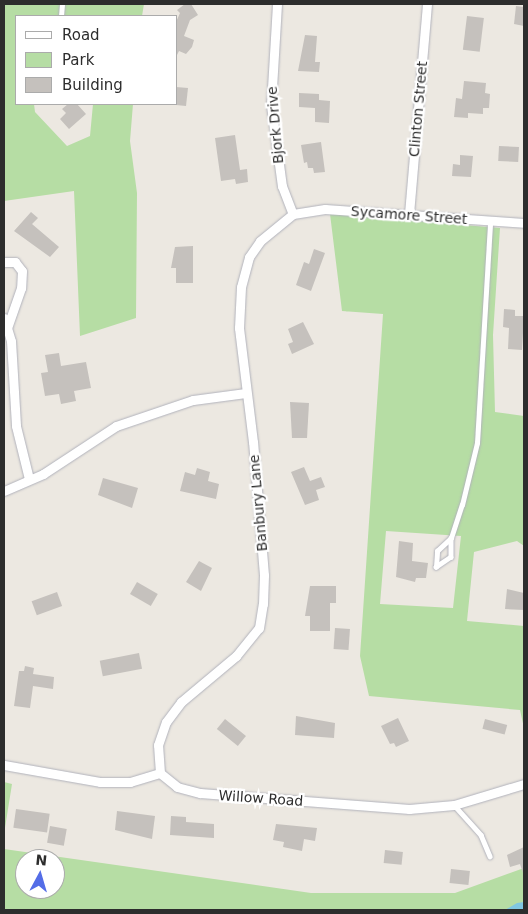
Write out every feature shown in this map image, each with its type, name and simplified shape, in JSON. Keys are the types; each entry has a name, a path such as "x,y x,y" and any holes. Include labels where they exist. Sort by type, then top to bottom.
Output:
{"street":[{"name":"Bjork Drive","path":"277,4 271,105 282,186 293,214"},
{"name":"Clinton Street","path":"409,214 427,4"},
{"name":"Sycamore Street","path":"293,214 325,209 524,223"},
{"name":"Banbury Lane","path":"160,773 158,745 166,722 181,702 236,656 258,628 264,575 239,328 241,287 249,257 260,241 293,214"},
{"path":"4,262 15,262 22,271 21,288 7,328"},
{"path":"4,318 7,328 16,426 29,479"},
{"path":"4,491 54,467 116,426 193,400 246,393"},
{"path":"4,765 100,782 130,782 160,773"},
{"name":"Willow Road","path":"160,773 177,787 200,793 409,809 454,805 524,784"}],"lane":[{"path":"451,538 437,551 436,566 447,562 451,556 451,538 476,443 490,221"},
{"path":"454,805 480,835 490,856"}],"green space":[{"path":"4,4 144,4 142,15 15,15 15,105 34,105 35,112 67,146 90,136 93,105 133,105 130,141 137,193 136,318 80,336 74,191 4,201"},
{"path":"330,214 500,228 493,335 495,412 524,416 524,546 517,541 474,552 467,621 524,626 524,728 520,710 369,696 360,656 383,314 342,311","holes":["386,531 461,536 453,608 380,604"]},
{"path":"4,782 12,784 4,834"},
{"path":"4,849 15,851 15,899 65,899 65,858 311,893 455,893 524,868 524,902 505,910 4,910"}],"water":[{"path":"524,902 524,910 505,910 517,903"}],"building":[{"path":"185,4 191,4 198,15 190,20 184,36 194,40 192,47 186,54 179,51 178,53 178,18 180,13 177,10"},
{"path":"516,6 524,7 524,26 514,24"},
{"path":"467,16 484,18 480,52 463,50"},
{"path":"305,35 317,36 315,62 320,62 319,72 298,71"},
{"path":"464,81 486,83 485,93 490,94 489,108 483,108 483,114 468,113 468,118 454,117 456,98 462,99"},
{"path":"178,87 188,88 186,106 176,105 178,105"},
{"path":"299,93 319,94 319,100 330,101 329,123 315,122 315,108 299,107"},
{"path":"67,105 78,105 86,114 69,129 60,119 66,113 62,109"},
{"path":"235,135 240,170 247,169 248,182 236,184 235,179 221,181 215,138"},
{"path":"321,142 325,172 314,173 313,168 308,168 307,162 304,163 301,145"},
{"path":"499,146 519,147 518,162 498,161"},
{"path":"460,155 473,156 471,177 452,176 453,164 460,165"},
{"path":"31,212 38,218 32,224 59,247 50,257 14,231"},
{"path":"193,246 193,283 176,283 176,268 171,268 175,247"},
{"path":"314,249 325,253 311,291 296,285 304,262 309,264"},
{"path":"504,309 515,310 515,316 524,316 522,350 508,349 509,328 503,327"},
{"path":"303,322 314,344 292,354 288,344 293,342 288,329"},
{"path":"59,353 61,366 86,362 91,388 74,391 76,401 61,404 59,394 45,396 41,373 48,372 45,355"},
{"path":"290,402 309,403 307,438 292,438"},
{"path":"304,467 310,481 321,477 325,487 316,490 319,500 305,505 291,472"},
{"path":"197,468 210,472 208,481 219,484 216,499 180,491 185,472 195,475"},
{"path":"103,478 138,488 132,508 98,495"},
{"path":"399,541 413,543 412,561 428,563 426,578 416,578 415,582 396,577"},
{"path":"199,561 212,568 201,591 186,582"},
{"path":"137,582 158,594 151,606 130,594"},
{"path":"310,586 336,586 336,603 330,603 330,631 310,631 310,616 305,616"},
{"path":"507,589 524,593 524,610 505,609"},
{"path":"57,592 62,606 37,615 32,601"},
{"path":"335,628 350,629 348,650 334,649"},
{"path":"139,653 142,669 103,676 100,661"},
{"path":"25,666 34,668 33,674 54,677 53,689 33,686 30,708 14,706 19,671 24,671"},
{"path":"296,716 335,723 334,738 295,735"},
{"path":"398,718 409,741 396,747 394,743 390,744 381,726"},
{"path":"225,719 246,736 238,746 217,729"},
{"path":"485,719 507,725 505,735 482,729"},
{"path":"16,809 50,814 47,833 13,828"},
{"path":"117,811 155,816 152,839 115,830"},
{"path":"171,816 186,817 186,822 214,824 214,838 170,835"},
{"path":"276,824 317,828 315,841 304,839 302,851 283,847 284,842 273,840"},
{"path":"50,826 67,829 64,846 47,843"},
{"path":"524,847 523,873 520,864 510,867 507,855"},
{"path":"385,850 403,852 402,865 384,863"},
{"path":"451,869 470,871 468,885 450,883"}]}
